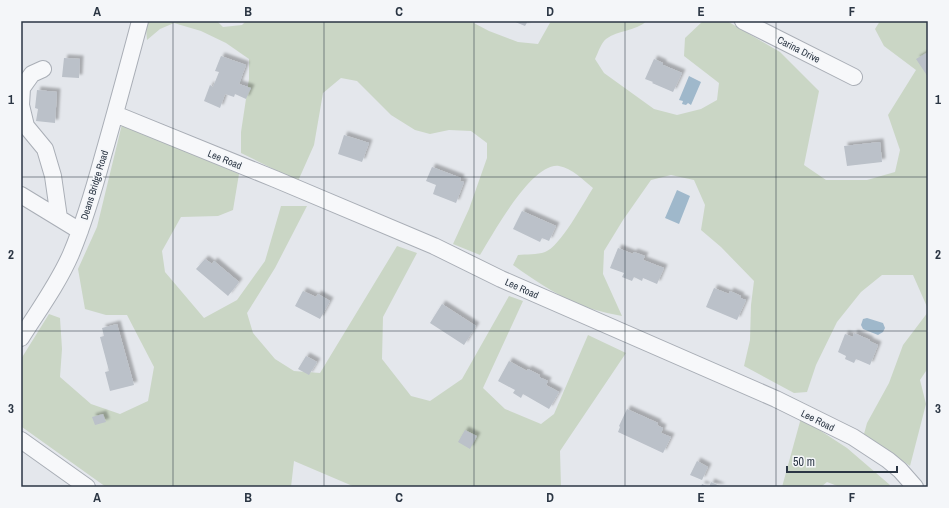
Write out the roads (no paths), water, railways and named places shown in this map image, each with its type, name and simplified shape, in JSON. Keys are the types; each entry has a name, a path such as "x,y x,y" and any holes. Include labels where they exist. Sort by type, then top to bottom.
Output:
{"street":[{"name":"Deans Bridge Road","path":"21,338 58,280 80,231 115,114 140,21"},
{"name":"Carina Drive","path":"742,21 854,77"},
{"path":"43,69 32,74 22,88 21,105 26,126 45,149 53,176 59,218"},
{"name":"Lee Road","path":"115,114 434,246 501,279 776,399 853,437 888,460 900,470 915,487"},
{"path":"21,195 80,231"},
{"path":"21,440 87,487"}],"water":[{"path":"689,76 701,82 691,105 688,103 686,105 682,104 683,101 679,100"},
{"path":"677,190 690,196 679,224 665,218"},
{"path":"867,318 883,323 885,328 883,332 878,335 863,329 861,325 863,319"}]}
